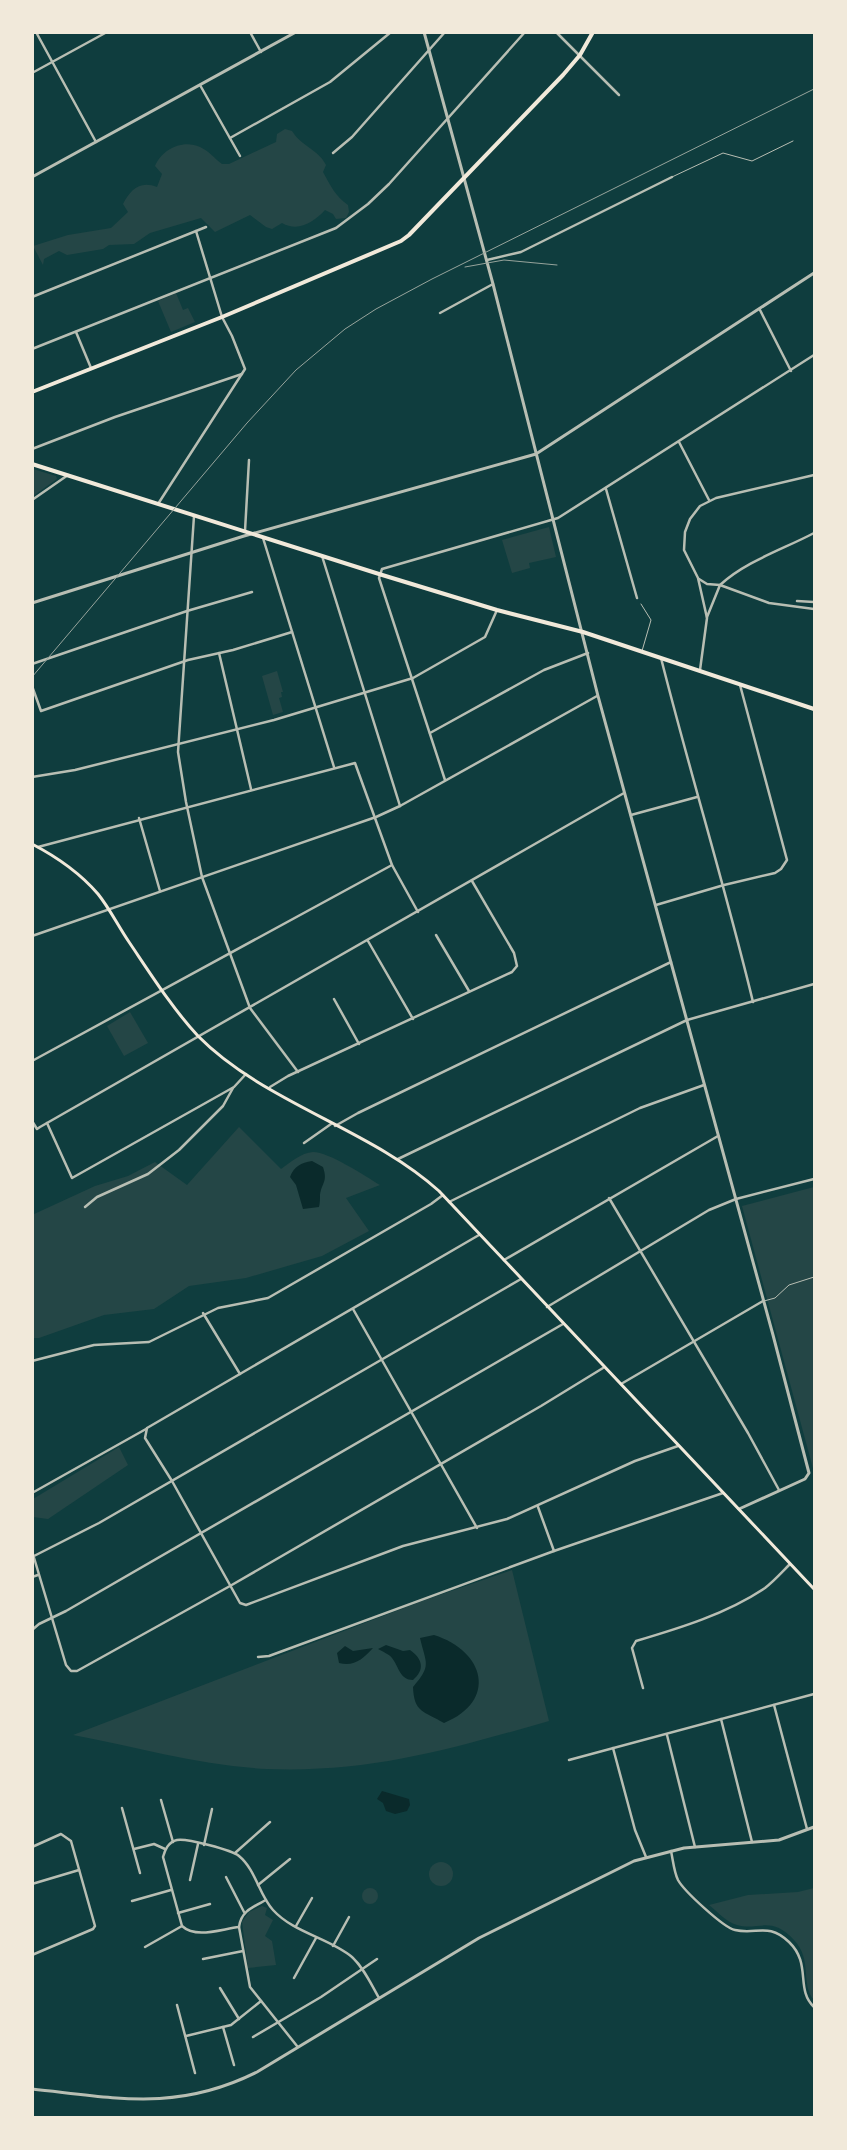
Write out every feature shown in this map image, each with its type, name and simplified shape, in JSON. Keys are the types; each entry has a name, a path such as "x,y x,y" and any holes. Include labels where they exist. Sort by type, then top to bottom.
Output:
{"main road":[{"path":"32,392 222,317 394,245 409,235 465,178 580,55 593,32"},
{"path":"32,464 497,610 583,632 814,709"},
{"path":"32,844 68,866 91,887 109,910 162,989 199,1037 270,1088 398,1160 424,1178 443,1195 603,1368 723,1492 814,1590"}],"street":[{"path":"36,32 96,142"},
{"path":"32,74 107,32"},
{"path":"250,32 261,52"},
{"path":"32,178 296,32"},
{"path":"230,138 330,82 391,32"},
{"path":"424,32 493,284 598,696 736,1199 809,1474 805,1479 739,1509"},
{"path":"333,153 352,137 445,32"},
{"path":"32,349 211,276 336,228 349,220 389,184 525,32"},
{"path":"556,32 619,95"},
{"path":"200,85 240,156"},
{"path":"486,260 521,252 672,177"},
{"path":"32,297 206,227"},
{"path":"158,504 201,434 243,374 244,364 222,317 196,231"},
{"path":"32,603 253,534 536,454 760,310 814,273"},
{"path":"440,314 493,284"},
{"path":"760,310 791,371"},
{"path":"76,332 91,368"},
{"path":"445,780 413,678 378,578 382,569 554,520 606,489 814,355"},
{"path":"32,449 124,414 243,374"},
{"path":"678,442 709,500"},
{"path":"245,531 249,460"},
{"path":"32,500 68,475"},
{"path":"707,618 698,578 685,554 684,536 692,515 709,500 814,475"},
{"path":"606,489 637,598"},
{"path":"194,516 178,744 187,807 202,877 250,1008 298,1072"},
{"path":"700,671 707,618 720,585 740,570 814,533"},
{"path":"263,538 334,768"},
{"path":"322,556 400,806"},
{"path":"698,578 707,584 720,585 769,603 814,609"},
{"path":"32,664 188,611 252,592"},
{"path":"797,601 814,602"},
{"path":"32,777 76,770 237,729 315,708 413,678 485,637 497,610"},
{"path":"32,686 41,711 184,663 292,632"},
{"path":"219,653 251,789"},
{"path":"430,733 544,670 588,653"},
{"path":"661,658 697,797 724,885 753,1002"},
{"path":"656,905 724,885 778,872 784,866 787,853 739,684"},
{"path":"32,936 376,817 400,806 598,696"},
{"path":"38,846 355,763 392,865 418,912"},
{"path":"32,1120 37,1129 625,792"},
{"path":"631,815 697,797"},
{"path":"140,818 160,892"},
{"path":"32,1061 392,865"},
{"path":"270,1088 298,1072 512,972 517,966 514,953 472,881"},
{"path":"436,935 470,992"},
{"path":"368,941 413,1019"},
{"path":"335,1126 358,1113 671,962"},
{"path":"398,1160 687,1020 814,984"},
{"path":"334,999 359,1044"},
{"path":"47,1123 70,1177 74,1177 234,1087 247,1073"},
{"path":"449,1202 640,1108 704,1085"},
{"path":"85,1207 97,1198 148,1174 179,1150 227,1102 234,1087"},
{"path":"304,1143 331,1124"},
{"path":"503,1260 718,1136"},
{"path":"547,1307 689,1220 736,1199 814,1179"},
{"path":"32,1361 94,1345 149,1342 204,1313 218,1308 268,1298 431,1204 443,1195"},
{"path":"609,1198 641,1249 779,1490"},
{"path":"32,1493 480,1235"},
{"path":"34,1556 172,1481 521,1280"},
{"path":"620,1385 763,1301"},
{"path":"353,1309 477,1528"},
{"path":"204,1313 240,1374"},
{"path":"32,1630 51,1617 66,1611 563,1324"},
{"path":"32,1551 66,1665 71,1671 77,1671 230,1586 541,1406 603,1368"},
{"path":"147,1428 145,1438 172,1481 230,1586 243,1605 402,1546 507,1520 635,1462 678,1446"},
{"path":"258,1657 270,1656 554,1550 723,1492"},
{"path":"538,1507 554,1550"},
{"path":"642,1688 632,1648 636,1640 688,1625 750,1596 766,1587 790,1564"},
{"path":"32,1577 38,1575"},
{"path":"570,1760 814,1694"},
{"path":"774,1705 807,1830"},
{"path":"721,1720 752,1843"},
{"path":"666,1734 689,1816 695,1847"},
{"path":"613,1748 635,1830 646,1857"},
{"path":"161,1800 173,1842"},
{"path":"122,1808 140,1873"},
{"path":"204,1845 212,1808"},
{"path":"235,1853 270,1822"},
{"path":"32,2089 132,2100 171,2099 227,2086 257,2072 297,2046 479,1938 612,1871 646,1857 670,1851 779,1840 814,1827"},
{"path":"32,1847 55,1835 61,1834 67,1837 73,1847 94,1922 93,1930 32,1955"},
{"path":"239,1926 197,1933 187,1931 182,1926 163,1857 165,1849 173,1842 182,1840 235,1853 248,1866 273,1910 316,1938 352,1957 363,1970 379,1998"},
{"path":"134,1849 154,1844 165,1849"},
{"path":"190,1880 198,1844"},
{"path":"670,1851 676,1876 681,1885 725,1926 736,1930 762,1929 772,1932 793,1947 802,1964 805,1994 814,2007"},
{"path":"258,1885 290,1859"},
{"path":"32,1884 79,1870"},
{"path":"226,1877 244,1912"},
{"path":"132,1901 171,1890"},
{"path":"296,1926 312,1898"},
{"path":"266,1900 244,1912 239,1926 248,1981 261,2001 279,2021 297,2046"},
{"path":"178,1913 210,1904"},
{"path":"333,1946 349,1917"},
{"path":"145,1947 182,1926"},
{"path":"294,1978 316,1938"},
{"path":"203,1959 243,1951"},
{"path":"253,2037 321,1997 377,1959"},
{"path":"220,1988 239,2019"},
{"path":"186,2036 223,2027 239,2019 261,2001"},
{"path":"177,2006 195,2073"},
{"path":"223,2027 234,2064"}],"lane":[{"path":"672,177 723,152 752,161 793,141"},
{"path":"641,604 651,620 642,652"},
{"path":"763,1301 775,1298 789,1285 814,1277"}],"shaded area":[{"path":"285,129 292,131 300,141 323,160 326,165 323,172 328,182 348,205 349,212 346,218 336,219 333,214 325,210 305,225 294,227 282,223 272,229 266,227 250,215 215,232 201,218 150,233 134,244 109,245 103,249 67,255 59,251 44,259 43,265 33,246 68,235 111,228 128,212 123,204 132,191 146,185 157,187 162,174 155,166 168,150 174,147 187,144 200,147 222,164 229,164 276,142 277,134"},
{"path":"176,293 183,310 188,308 195,322 171,332 158,301"},
{"path":"33,469 56,476 57,479 33,496"},
{"path":"549,527 556,557 529,563 530,568 512,573 502,540"},
{"path":"277,671 283,692 281,692 282,697 279,698 283,712 273,715 262,676"},
{"path":"130,1012 148,1043 124,1056 107,1026"},
{"path":"239,1127 281,1169 304,1154 320,1153 347,1165 380,1185 346,1198 369,1231 322,1256 246,1278 189,1286 154,1309 104,1315 39,1338 33,1338 32,1215 95,1186 128,1176 155,1162 187,1185"},
{"path":"312,1161 323,1167 325,1179 320,1195 319,1207 303,1209 296,1185 290,1177 298,1166"},
{"path":"814,1187 814,1472 742,1206"},
{"path":"119,1447 128,1465 48,1519 33,1517 33,1499"},
{"path":"512,1570 549,1721 444,1750 410,1757 341,1767 305,1769 267,1769 218,1764 73,1735 422,1601"},
{"path":"434,1635 451,1642 465,1652 474,1664 478,1677 478,1690 472,1702 461,1714 444,1723 421,1710 415,1702 414,1696 413,1687 423,1674 426,1664 420,1638"},
{"path":"386,1645 403,1651 410,1650 418,1657 421,1668 413,1680 405,1678 391,1657 378,1649"},
{"path":"345,1646 353,1651 373,1648 366,1656 354,1663 339,1663 337,1653"},
{"path":"382,1791 409,1799 410,1805 407,1811 395,1814 386,1811 383,1803 377,1799"},
{"path":"441,1862 449,1866 453,1874 449,1882 441,1886 433,1882 429,1874 433,1866"},
{"path":"370,1888 376,1890 378,1896 376,1902 370,1904 364,1902 362,1896 364,1890"},
{"path":"814,1888 814,2000 808,1987 805,1964 800,1948 786,1932 772,1926 733,1924 709,1905 748,1895 798,1892"},
{"path":"262,1906 267,1908 265,1915 273,1920 265,1936 272,1941 276,1965 248,1968 242,1922 249,1912"}],"railway":[{"path":"32,677 247,423 296,370 345,329 376,309 432,279 814,89"},
{"path":"465,267 504,260 557,265"}]}
